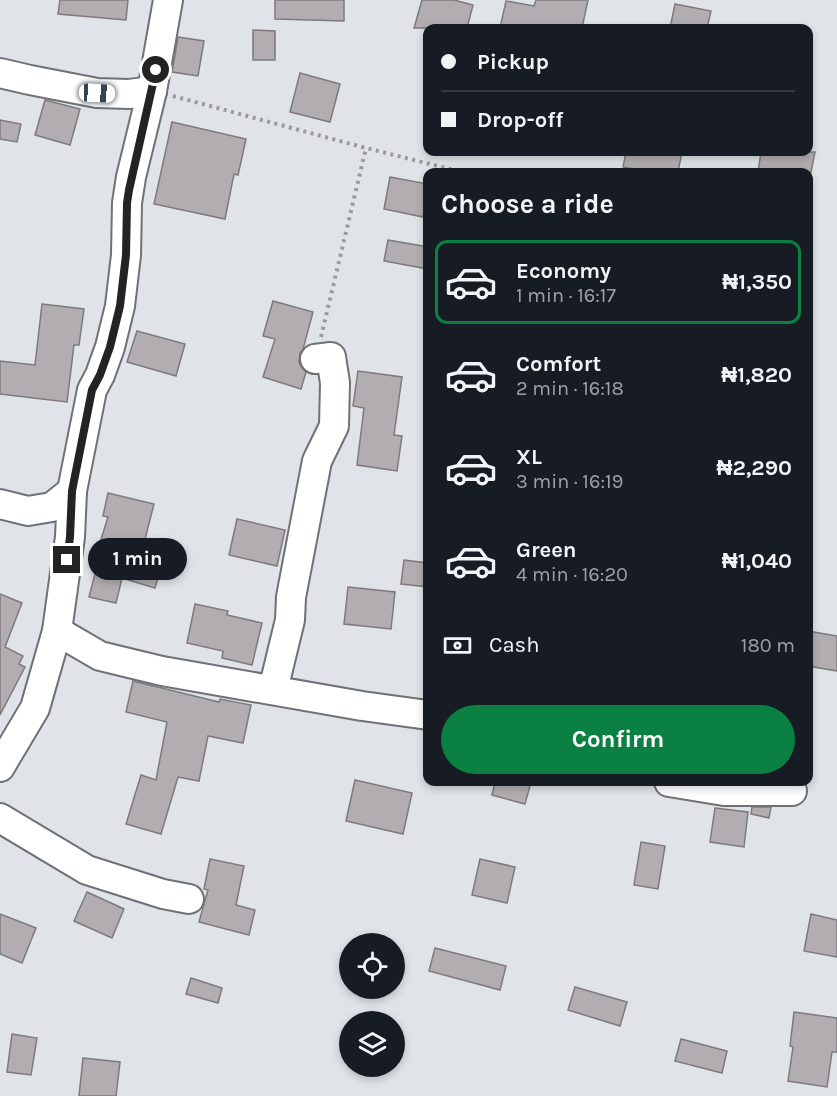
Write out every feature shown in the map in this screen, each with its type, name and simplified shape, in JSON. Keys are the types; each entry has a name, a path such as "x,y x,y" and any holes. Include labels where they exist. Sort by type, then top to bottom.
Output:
{"street":[{"path":"0,767 35,708 57,630 70,537 72,491 92,390 110,347 120,306 131,177 152,91 168,0"},
{"path":"0,73 97,93 129,94 152,91"},
{"path":"273,690 290,620 291,597 317,460 334,426 335,383 331,357 315,359"},
{"path":"0,504 28,511 52,507 72,491"},
{"path":"57,630 100,656 162,671 423,714"},
{"path":"693,786 724,791 792,791"},
{"path":"0,818 87,870 163,894 189,899"}],"path":[{"path":"152,91 446,168"},
{"path":"315,359 366,148"}],"building":[{"path":"60,0 128,0 126,20 58,14"},
{"path":"275,0 344,0 344,21 275,19"},
{"path":"422,0 454,0 473,5 468,24 423,24 423,28 414,28"},
{"path":"536,0 588,0 583,24 501,24 506,1 534,6"},
{"path":"675,4 711,11 708,24 671,24"},
{"path":"253,30 275,31 275,60 253,60"},
{"path":"178,37 204,41 198,76 172,72"},
{"path":"300,73 340,84 330,122 290,112"},
{"path":"45,100 80,109 70,145 35,135"},
{"path":"0,120 21,124 17,142 0,139"},
{"path":"172,122 246,139 238,175 234,174 225,219 154,204"},
{"path":"815,152 812,168 759,168 760,156 813,156"},
{"path":"625,156 681,156 679,168 623,167"},
{"path":"390,177 423,183 423,217 384,209"},
{"path":"388,240 423,246 423,268 384,261"},
{"path":"273,301 313,312 300,353 299,362 306,372 301,389 263,377 275,339 263,336"},
{"path":"42,304 84,309 79,345 74,345 67,402 0,394 0,361 35,365"},
{"path":"137,331 185,344 176,376 127,362"},
{"path":"358,371 402,377 394,435 402,436 397,471 357,465 364,408 353,406"},
{"path":"108,493 154,504 144,543 166,550 155,588 122,578 116,603 89,597 96,570 92,568 108,517 103,516"},
{"path":"237,519 285,530 277,566 229,555"},
{"path":"404,560 423,562 423,586 401,584"},
{"path":"348,587 395,592 391,629 344,624"},
{"path":"0,594 22,603 5,647 23,656 19,664 25,667 0,715"},
{"path":"195,604 228,611 227,615 262,623 252,665 222,658 223,651 187,643"},
{"path":"813,632 837,636 837,671 813,667"},
{"path":"133,681 219,702 220,699 251,705 243,743 208,736 199,781 178,777 161,834 126,824 141,775 156,780 167,722 126,712"},
{"path":"355,780 412,793 403,834 346,821"},
{"path":"494,786 530,786 525,804 492,795"},
{"path":"752,807 771,807 769,818 751,814"},
{"path":"715,808 748,812 744,847 710,842"},
{"path":"641,842 665,846 658,889 634,885"},
{"path":"210,859 244,866 236,905 255,910 249,935 199,922 208,890 204,889"},
{"path":"480,859 515,867 507,903 472,895"},
{"path":"87,892 124,909 112,938 74,921"},
{"path":"0,914 36,928 22,963 0,954"},
{"path":"811,914 837,920 837,957 804,951"},
{"path":"435,948 506,966 500,990 429,971"},
{"path":"191,978 222,988 218,1003 186,994"},
{"path":"575,987 627,1002 620,1026 568,1010"},
{"path":"794,1012 837,1018 837,1052 832,1052 827,1087 788,1081 793,1047 790,1046"},
{"path":"12,1034 37,1038 31,1075 7,1072"},
{"path":"681,1039 727,1051 722,1073 675,1061"},
{"path":"83,1058 120,1062 116,1096 79,1096"}],"route":[{"path":"67,560 72,491 92,390 110,347 120,306 126,255 127,203 156,70"}]}
